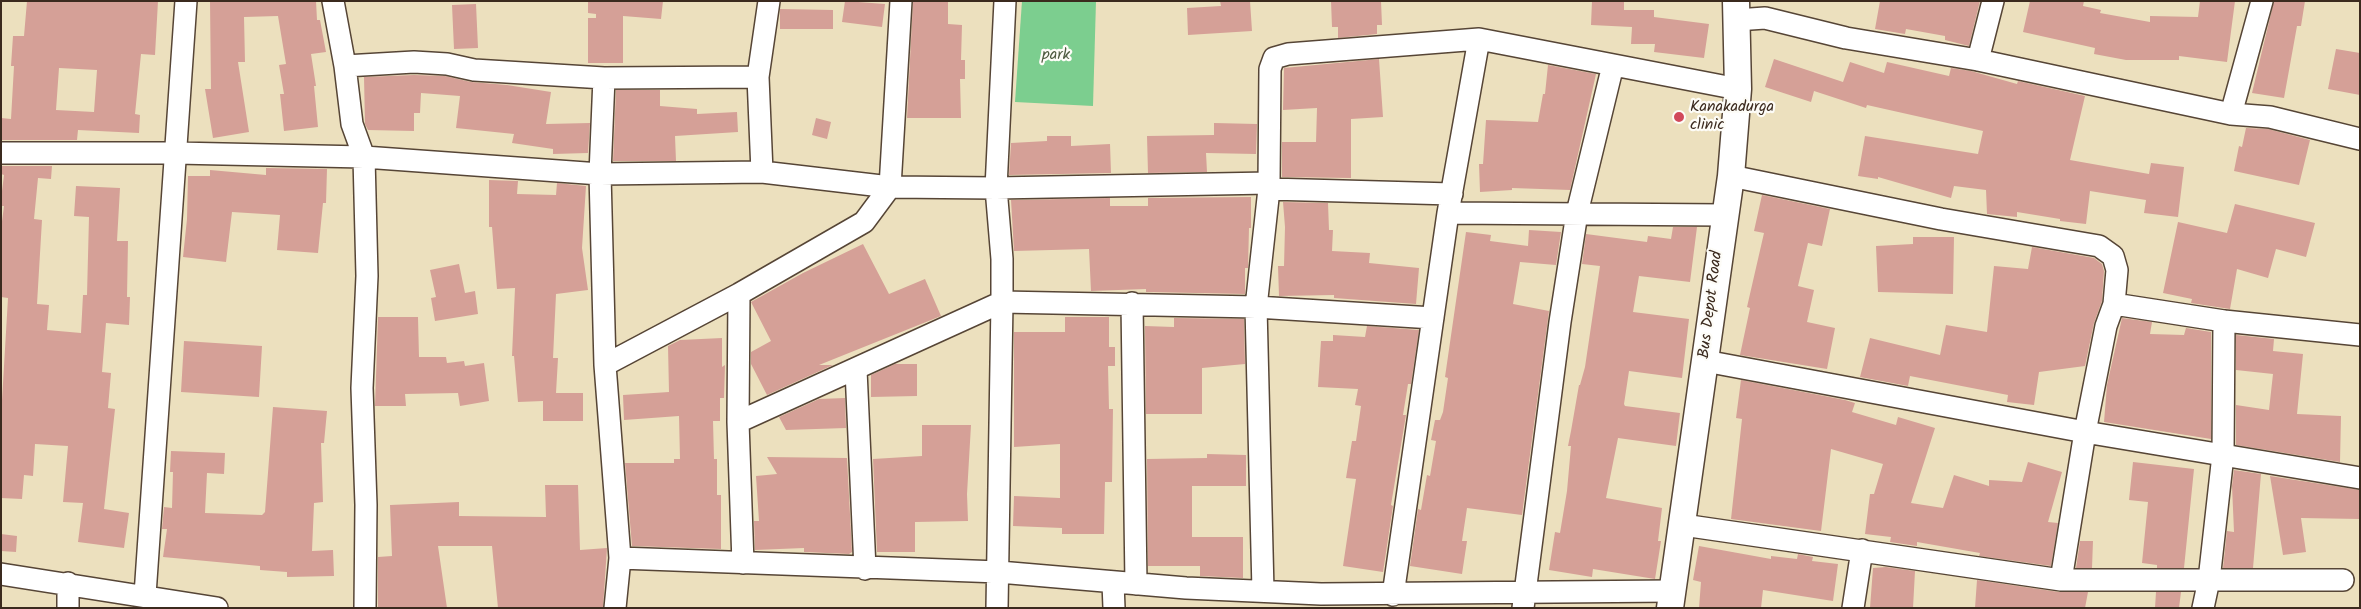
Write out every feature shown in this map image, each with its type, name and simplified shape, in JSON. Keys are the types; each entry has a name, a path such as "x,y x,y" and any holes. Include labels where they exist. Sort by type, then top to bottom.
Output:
{"street":[{"path":"145,595 186,1"},
{"path":"333,1 345,66 352,124 364,157 367,276 362,388 366,505 365,608"},
{"path":"762,172 758,78 769,1"},
{"path":"605,366 739,294 864,222 890,187 901,1"},
{"path":"997,608 1002,259 996,188 1005,1"},
{"path":"1978,60 1993,1"},
{"path":"2231,114 2262,1"},
{"path":"1736,11 1769,10 1846,38 1978,60 2231,114 2270,116 2360,139"},
{"name":"Bus Depot Road","path":"1671,600 1731,176 1738,89 1736,11"},
{"path":"1263,591 1256,307 1269,186 1270,69 1274,58 1288,54 1479,39 1738,89"},
{"path":"1393,595 1450,204 1479,39"},
{"path":"345,66 414,62 447,64 474,70 604,78 758,78"},
{"path":"1524,601 1560,322 1577,213 1613,65"},
{"path":"604,78 600,174 605,366 620,558 615,608"},
{"path":"1,152 364,157 600,174 762,172 890,187 1269,186 1450,204 1577,213 1724,215"},
{"path":"1731,176 1941,219 2099,246 2113,256 2117,270 2114,304 2106,326 2084,432 2061,580"},
{"path":"739,294 738,422 743,562"},
{"path":"738,422 1002,302 1256,307 1433,318"},
{"path":"1132,304 1136,584"},
{"path":"2114,304 2224,321 2360,335"},
{"path":"2203,608 2209,580 2223,455 2224,321"},
{"path":"1705,361 2084,432 2360,478"},
{"path":"856,370 865,569"},
{"path":"1683,525 2061,580 2343,580"},
{"path":"1853,608 1862,550"},
{"path":"620,558 743,562 865,569 999,572 1136,584 1186,598 1263,591 1320,601 1393,595 1461,601 1671,600"},
{"path":"1,574 145,595 217,608"},
{"path":"68,583 68,608"},
{"path":"1112,583 1114,608"}],"green space":[{"name":"park","path":"1022,1 1096,1 1093,106 1015,102"}],"building":[{"path":"27,1 158,1 155,55 141,54 135,114 140,115 139,133 78,130 77,140 1,140 1,118 11,119 14,66 11,66 13,36 24,36","holes":["59,68 97,70 94,112 56,110"]},
{"path":"210,1 316,1 317,20 320,20 326,52 311,54 316,86 314,86 318,127 284,131 280,94 284,94 279,65 286,64 278,16 244,17 245,62 238,62 249,132 213,138 205,89 211,89"},
{"path":"588,1 663,1 661,19 623,16 623,63 588,63 588,18 596,18 596,14 588,13"},
{"path":"845,1 885,4 882,27 842,22"},
{"path":"913,1 948,1 948,24 962,25 961,60 965,60 965,79 960,79 961,118 907,118"},
{"path":"1220,1 1250,1 1252,31 1188,35 1187,8 1221,6"},
{"path":"1331,1 1381,1 1382,25 1377,25 1377,34 1338,38 1338,27 1332,27"},
{"path":"1592,1 1624,1 1624,10 1654,10 1654,17 1709,24 1704,58 1654,52 1655,44 1631,44 1632,27 1591,25"},
{"path":"1880,1 1980,1 1969,46 1945,40 1945,36 1906,29 1905,34 1875,29"},
{"path":"2030,1 2084,1 2083,6 2101,10 2100,13 2150,22 2150,16 2198,17 2200,1 2235,1 2227,62 2179,56 2179,60 2126,60 2094,54 2095,48 2023,32"},
{"path":"2274,1 2305,1 2301,26 2297,26 2284,98 2252,93"},
{"path":"476,4 478,48 454,49 452,5"},
{"path":"780,9 833,10 833,29 780,29"},
{"path":"2336,49 2360,53 2360,95 2328,89"},
{"path":"1379,59 1383,117 1351,119 1351,178 1282,177 1282,142 1316,142 1317,108 1283,110 1284,68"},
{"path":"1774,59 1843,82 1850,62 1884,73 1887,62 1949,76 1951,68 1971,71 2017,84 2018,81 2085,96 2070,160 2149,174 2151,163 2184,167 2178,217 2144,213 2146,200 2090,191 2086,224 2017,212 2017,217 1987,214 1986,190 1954,186 1951,198 1878,177 1878,179 1858,176 1865,136 1978,154 1983,131 1867,105 1866,108 1814,91 1811,102 1765,87"},
{"path":"1548,65 1596,74 1570,190 1512,188 1512,190 1480,192 1479,164 1483,164 1486,120 1538,122 1543,94 1545,94"},
{"path":"445,76 471,82 551,92 546,124 590,123 588,153 553,154 553,149 512,143 514,134 456,128 460,96 421,93 420,113 414,113 414,131 368,130 365,124 364,77"},
{"path":"616,90 660,90 660,106 697,109 697,114 737,112 738,132 675,136 676,161 613,161"},
{"path":"816,118 831,122 827,139 812,135"},
{"path":"1214,123 1257,124 1256,154 1206,153 1207,172 1148,173 1147,136 1214,135"},
{"path":"2246,128 2268,129 2310,140 2299,185 2234,171 2239,146 2242,147"},
{"path":"1047,136 1071,136 1071,146 1110,144 1111,173 1009,175 1011,143 1047,141"},
{"path":"1,166 52,166 51,179 38,178 34,219 42,220 37,304 49,305 47,330 81,333 83,295 87,295 89,217 74,216 76,186 120,188 117,241 128,241 127,297 130,297 129,325 106,323 102,372 111,373 108,408 115,409 104,509 129,513 124,548 78,542 83,503 63,502 68,446 35,444 33,476 24,475 22,499 1,498 1,417 8,298 1,297 1,229 4,206 1,206 1,199 4,175 1,174"},
{"path":"266,168 327,169 326,203 323,203 318,253 277,250 280,215 232,212 226,262 183,257 187,219 188,176 210,176 210,170 266,175"},
{"path":"489,180 518,181 517,194 556,195 557,183 586,186 582,248 588,290 556,294 553,358 558,358 556,393 583,393 583,421 543,421 543,401 518,402 514,356 512,356 515,288 497,289 492,227 489,227"},
{"path":"1762,195 1830,209 1822,246 1808,243 1798,286 1814,290 1807,322 1835,328 1827,369 1740,355 1750,308 1747,307 1764,233 1754,231"},
{"path":"1251,197 1251,228 1249,228 1248,268 1245,268 1245,294 1146,292 1146,289 1091,291 1089,249 1014,251 1011,200 1110,198 1110,206 1148,206 1148,198"},
{"path":"1283,202 1328,203 1329,230 1333,230 1332,251 1370,253 1369,263 1419,268 1416,304 1334,298 1334,295 1279,296 1278,266 1284,266 1285,227"},
{"path":"2235,204 2315,223 2306,257 2276,249 2268,278 2237,269 2230,309 2191,303 2192,299 2163,293 2178,222 2227,233"},
{"path":"1673,227 1697,227 1690,282 1639,276 1633,312 1689,319 1682,378 1629,371 1624,404 1625,406 1680,413 1676,446 1618,438 1606,498 1662,508 1658,541 1661,541 1655,579 1593,569 1592,577 1549,570 1555,532 1560,533 1567,491 1571,446 1568,446 1579,385 1585,367 1600,266 1582,264 1586,234 1647,242 1648,236 1671,239"},
{"path":"1529,230 1561,232 1556,265 1520,262 1513,304 1549,311 1522,515 1467,508 1462,541 1467,541 1462,574 1410,566 1418,509 1421,510 1427,475 1430,476 1436,441 1431,440 1435,420 1440,420 1443,412 1448,378 1445,377 1466,232 1491,235 1490,241 1528,246"},
{"path":"1913,237 1954,237 1953,294 1878,292 1876,246 1913,244"},
{"path":"863,244 889,294 925,279 941,316 819,365 833,365 767,395 751,364 751,352 771,341 751,302 803,273"},
{"path":"2032,247 2094,258 2102,264 2104,271 2102,301 2094,323 2085,366 2039,372 2034,405 2007,402 2008,395 1910,376 1908,386 1860,377 1870,338 1940,355 1946,325 1987,332 1994,266 2028,269"},
{"path":"459,264 465,293 475,291 478,314 435,321 431,298 436,297 430,270"},
{"path":"378,317 418,317 419,357 446,357 447,363 464,361 465,366 484,363 489,401 460,406 458,393 405,394 406,406 375,406"},
{"path":"1065,317 1109,317 1109,347 1115,347 1115,366 1108,366 1109,409 1113,409 1112,482 1105,482 1104,534 1062,534 1062,528 1013,526 1014,496 1060,498 1060,444 1014,447 1014,332 1065,332"},
{"path":"1174,318 1244,319 1245,364 1202,368 1202,414 1146,414 1145,326 1174,327"},
{"path":"2122,318 2152,322 2150,334 2184,335 2186,328 2211,332 2211,439 2104,422 2107,385"},
{"path":"1367,326 1419,330 1411,384 1408,384 1403,415 1406,415 1391,505 1393,506 1383,572 1343,566 1356,479 1346,478 1352,441 1356,441 1361,406 1355,405 1358,389 1318,387 1321,341 1333,341 1333,335 1365,337"},
{"path":"2236,335 2274,339 2273,351 2303,354 2297,414 2341,416 2340,462 2236,445 2236,405 2269,410 2273,374 2236,370"},
{"path":"722,338 722,367 725,365 724,398 720,398 720,421 713,421 714,459 717,459 717,495 721,495 721,549 632,546 625,463 674,463 674,459 680,459 679,416 624,420 623,395 669,392 668,346 680,340"},
{"path":"184,341 262,346 259,397 181,392"},
{"path":"895,364 917,364 917,396 871,397 871,375"},
{"path":"1741,380 1845,400 1855,403 1852,412 1896,425 1898,417 1935,428 1911,503 1943,508 1954,475 1989,486 1989,480 2022,482 2028,462 2062,472 2048,522 2058,523 2051,566 1979,556 1980,553 1917,542 1917,546 1890,542 1891,537 1865,534 1870,494 1874,494 1883,464 1831,449 1821,531 1731,519 1742,419 1736,418"},
{"path":"845,398 846,428 786,430 779,417 819,399"},
{"path":"273,407 327,411 324,443 321,443 323,502 314,503 312,551 333,550 334,576 287,577 287,572 260,570 260,566 163,557 167,529 162,529 164,507 172,508 173,472 170,472 171,451 225,453 224,474 207,473 205,513 262,515 265,512"},
{"path":"922,425 971,425 967,494 968,521 915,522 915,552 877,552 873,459 922,456"},
{"path":"1207,454 1246,455 1246,486 1192,486 1192,537 1243,537 1243,578 1200,576 1200,566 1148,566 1147,459 1207,458"},
{"path":"767,457 847,458 852,552 849,554 804,552 804,548 755,550 754,521 759,521 756,476 777,474"},
{"path":"2133,462 2194,469 2184,568 2157,568 2157,565 2142,563 2148,502 2129,500"},
{"path":"2234,470 2261,474 2253,568 2223,568 2227,531 2234,532 2232,486"},
{"path":"2270,476 2360,490 2360,519 2301,518 2306,552 2283,555"},
{"path":"545,485 578,485 580,550 607,548 603,608 498,608 492,546 438,546 447,608 378,608 378,557 392,556 390,505 459,502 459,516 546,517"},
{"path":"1,534 17,536 16,552 1,551"},
{"path":"2080,541 2093,541 2092,568 2076,568"},
{"path":"1699,546 1771,559 1771,556 1797,559 1798,554 1813,557 1812,561 1838,564 1833,601 1763,590 1761,608 1699,608 1701,582 1693,580"},
{"path":"1886,567 1915,571 1913,608 1870,608 1873,568"},
{"path":"1977,580 2059,592 2088,592 2085,608 1975,608"},
{"path":"2156,592 2181,592 2179,608 2155,608"}],"place":[{"name":"Kanakadurga clinic","path":"1679,117"}]}
